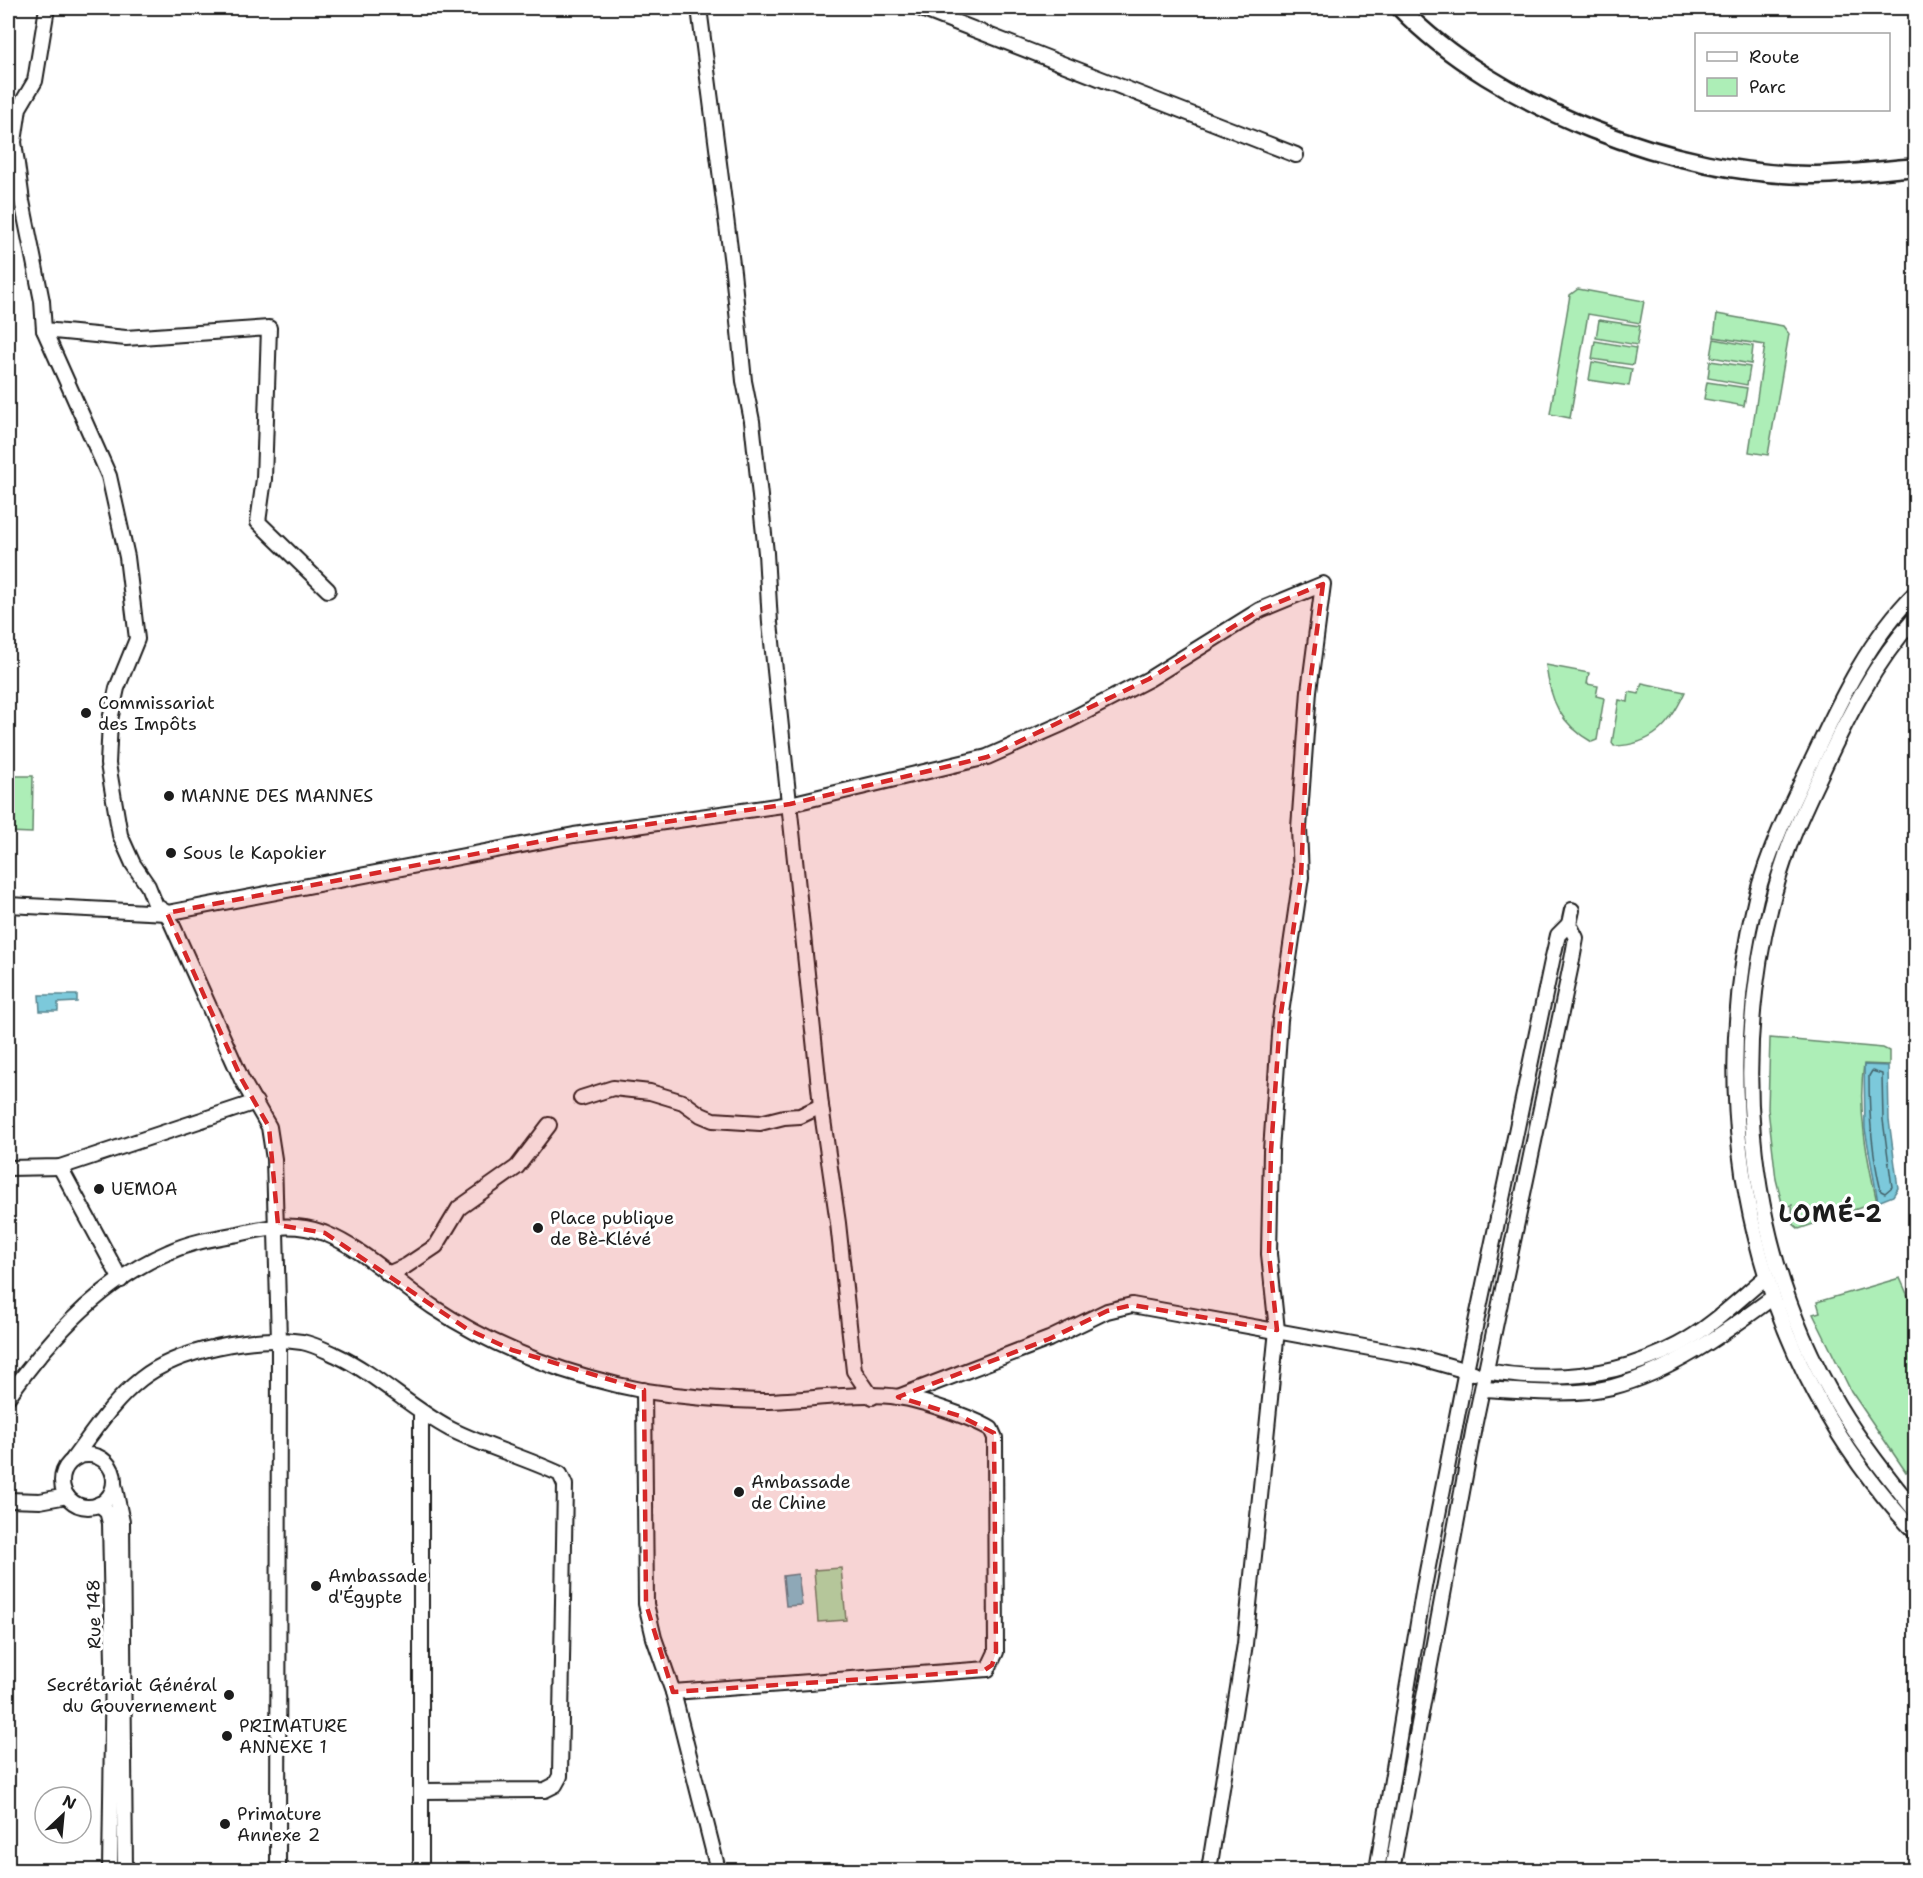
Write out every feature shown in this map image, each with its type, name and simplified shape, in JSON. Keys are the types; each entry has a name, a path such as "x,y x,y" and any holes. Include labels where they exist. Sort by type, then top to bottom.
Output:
{"main road":[{"path":"1401,8 1468,64 1532,103 1583,126 1641,145 1722,166 1814,175 1916,167"}],"street":[{"path":"47,8 35,81 19,108 14,142 44,330 108,476 127,557 137,639 117,687 110,720 108,764 120,835 133,864 148,886 156,906 167,913 237,1070 269,1127 271,1138 276,1195 275,1214 278,1225 278,1870"},
{"path":"699,8 733,272 744,381 752,421 766,553 770,623 821,1106 838,1223 854,1371 872,1397"},
{"path":"919,8 1296,155"},
{"path":"44,330 126,338 269,328 264,479 258,522 328,590"},
{"path":"8,905 167,913 574,835 790,804 987,757 1062,724 1149,679 1260,610 1323,584 1309,691 1299,828 1301,878 1280,1020 1271,1151 1269,1254 1277,1330 1245,1644 1209,1870"},
{"path":"1916,592 1887,626 1848,685 1788,810 1757,895 1745,949 1738,1017 1735,1092 1739,1151 1746,1198 1772,1298 1810,1386 1832,1426 1871,1482 1916,1533"},
{"path":"1916,617 1883,660 1844,726 1787,851 1775,889 1758,966 1750,1080 1754,1159 1771,1244 1786,1291 1837,1403 1872,1457 1916,1512"},
{"path":"1377,1870 1411,1666 1466,1370 1552,961 1558,935 1570,917 1576,938 1485,1379 1428,1669 1392,1870"},
{"path":"581,1098 613,1088 650,1092 683,1102 700,1115 713,1120 760,1124 784,1117 800,1116 821,1106"},
{"path":"8,1168 60,1167 256,1102"},
{"path":"388,1274 406,1266 436,1246 459,1208 517,1167 549,1125"},
{"path":"60,1167 121,1280"},
{"path":"8,1397 65,1328 95,1299 121,1280 170,1251 278,1225 303,1227 325,1233 467,1329 512,1350 566,1370 644,1390 701,1399 762,1401 898,1397 960,1416 987,1427 994,1433 996,1653 992,1665 983,1671 673,1692"},
{"path":"1485,1379 1568,1377 1604,1373 1643,1360 1680,1344 1766,1277"},
{"path":"898,1397 1049,1339 1107,1311 1132,1305 1414,1356 1466,1370 1485,1379 1562,1392 1610,1387 1655,1372 1710,1343 1772,1298"},
{"path":"67,1496 62,1476 119,1400 141,1378 162,1365 190,1354 217,1347 279,1340 304,1342 337,1356 421,1412 489,1447 560,1474 565,1485 560,1776 555,1785 545,1790 423,1791"},
{"path":"644,1390 646,1604 673,1692 718,1870"},
{"path":"421,1412 423,1791 421,1870"},
{"path":"73,1459 87,1455 102,1458 111,1469 120,1502 122,1522 118,1710 125,1870"},
{"path":"8,1500 40,1501 67,1496 85,1507 99,1504 106,1499 114,1484"},
{"name":"Rue 148","path":"99,1504 107,1511 110,1523 118,1710 110,1870"},
{"path":"1411,1666 1428,1669"}],"highlighted area":[{"path":"1323,584 1309,691 1301,877 1280,1020 1271,1151 1269,1254 1277,1330 1132,1305 1107,1311 1049,1339 898,1397 960,1416 994,1433 996,1652 992,1665 983,1671 673,1692 646,1604 644,1390 512,1350 467,1329 325,1233 278,1225 269,1127 242,1080 167,913 574,835 790,804 987,757 1149,679 1260,610"}],"green space":[{"path":"1578,289 1644,301 1640,323 1588,314 1570,418 1550,414 1570,295"},
{"path":"1717,314 1783,326 1789,334 1768,455 1749,452 1765,345 1714,337"},
{"path":"1599,320 1640,326 1637,345 1596,338"},
{"path":"1714,339 1753,346 1751,364 1711,357"},
{"path":"1595,341 1636,348 1633,365 1592,359"},
{"path":"1710,361 1750,367 1747,385 1708,378"},
{"path":"1592,362 1632,369 1629,386 1589,380"},
{"path":"1707,382 1747,388 1744,406 1704,399"},
{"path":"1546,665 1589,673 1587,684 1598,686 1596,696 1604,698 1597,740 1592,742 1581,735 1564,719 1550,689"},
{"path":"1642,683 1685,692 1673,714 1658,731 1639,742 1614,746 1612,743 1619,700 1628,702 1629,692 1639,694"},
{"path":"8,776 33,776 32,833 8,832 8,808 11,795"},
{"path":"1770,1038 1883,1048 1889,1051 1889,1065 1864,1064 1862,1081 1864,1133 1877,1202 1799,1229 1793,1224 1792,1205 1783,1207 1776,1179 1768,1109"},
{"path":"1900,1278 1915,1312 1915,1464 1906,1472 1851,1391 1813,1314 1820,1312 1817,1302"},
{"path":"841,1568 846,1620 818,1622 814,1570"}],"water":[{"path":"39,995 77,995 77,1002 58,1003 58,1011 40,1011"},
{"path":"1864,1065 1888,1066 1889,1120 1898,1188 1893,1196 1878,1202 1865,1129"},
{"path":"798,1574 802,1605 786,1606 783,1576"}],"place":[{"name":"Commissariat des Impôts","path":"86,713"},
{"name":"MANNE DES MANNES","path":"169,796"},
{"name":"Sous le Kapokier","path":"171,853"},
{"name":"UEMOA","path":"99,1189"},
{"name":"Place publique de Bè-Klévé","path":"538,1228"},
{"name":"Ambassade de Chine","path":"739,1492"},
{"name":"Ambassade d'Égypte","path":"316,1586"},
{"name":"Secrétariat Général du Gouvernement","path":"229,1695"},
{"name":"PRIMATURE ANNEXE 1","path":"227,1736"},
{"name":"Primature Annexe 2","path":"225,1824"}],"district":[{"name":"LOMÉ-2","path":"1831,1214"}]}
